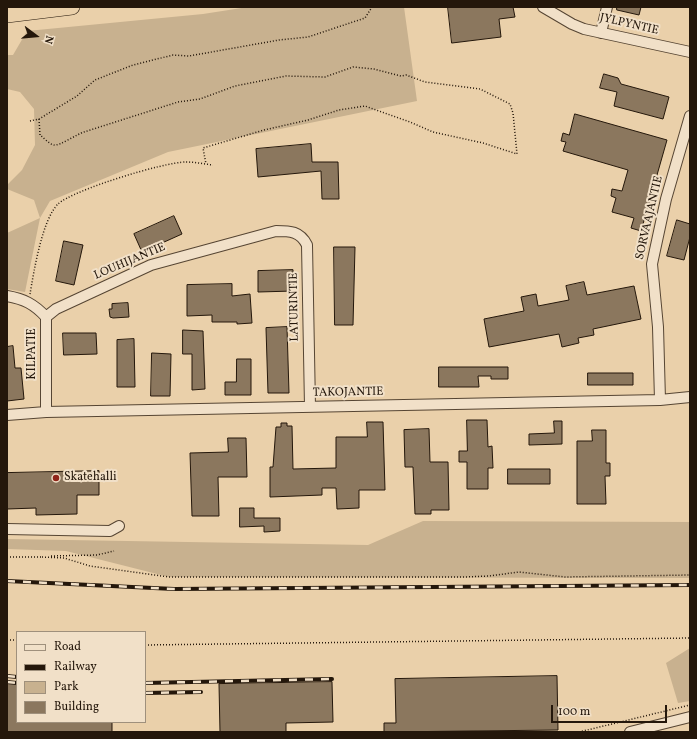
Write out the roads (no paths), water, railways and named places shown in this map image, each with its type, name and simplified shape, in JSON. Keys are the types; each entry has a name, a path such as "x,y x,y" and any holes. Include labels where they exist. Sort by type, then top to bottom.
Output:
{"highway":[{"path":"7,15 72,7"}],"street":[{"name":"JYLPYNTIE","path":"543,7 572,24 601,33 690,52"},
{"path":"601,33 607,7"},
{"name":"SORVAAJANTIE","path":"660,400 658,327 652,264 666,199 690,116"},
{"name":"LOUHIJANTIE","path":"46,317 56,309 151,265 276,231"},
{"name":"LATURINTIE","path":"276,231 294,232 303,237 307,245 310,407"},
{"name":"KILPATIE","path":"7,296 36,306 46,317 46,412"},
{"name":"TAKOJANTIE","path":"7,415 46,412 660,400 690,397"},
{"path":"7,529 110,531 119,526"},
{"path":"630,732 690,717"}],"railway":[{"path":"7,581 174,589 690,585"},
{"path":"7,676 16,677"},
{"path":"146,683 332,679"},
{"path":"7,682 16,683"},
{"path":"146,693 201,692"}],"place":[{"name":"Skatehalli","path":"56,478"}]}
